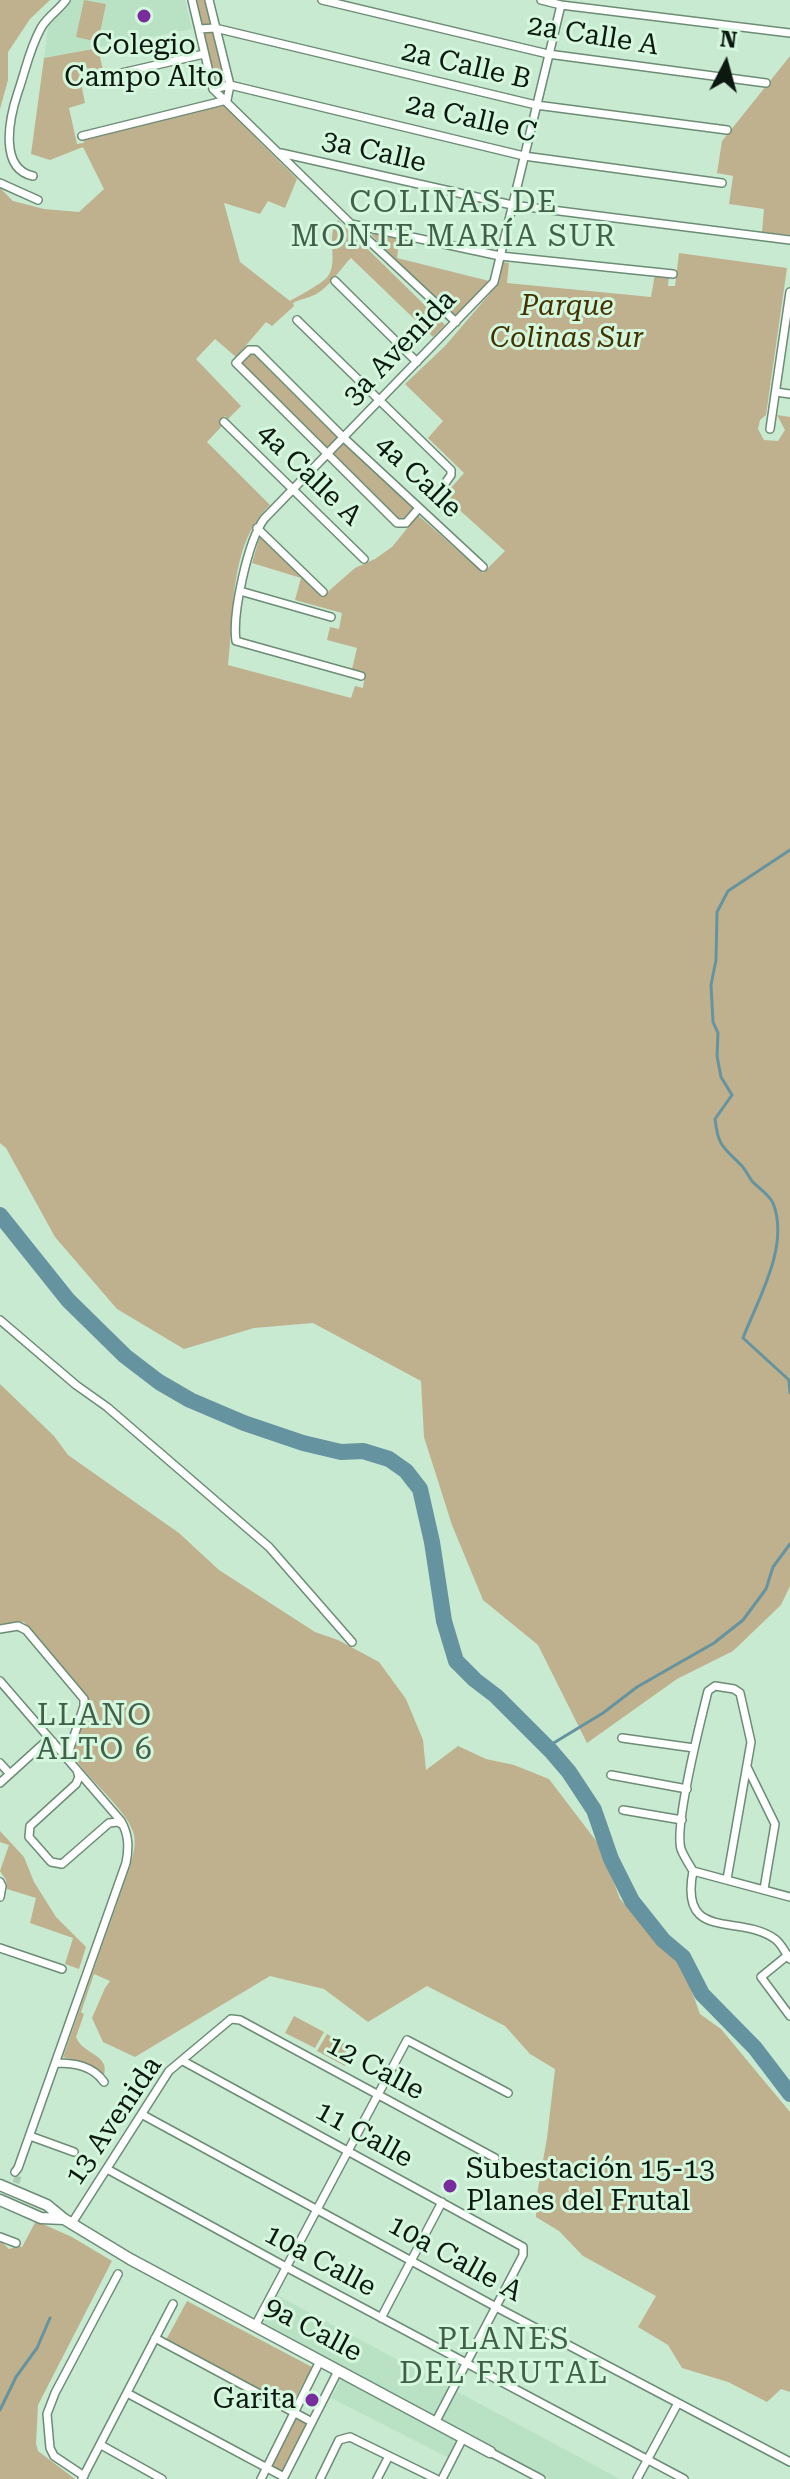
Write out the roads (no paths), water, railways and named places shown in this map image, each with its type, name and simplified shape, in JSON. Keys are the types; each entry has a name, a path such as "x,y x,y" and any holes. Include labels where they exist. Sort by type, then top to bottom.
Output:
{"street":[{"path":"33,176 19,173 5,160 1,138 29,51 43,25 66,0"},
{"path":"192,0 213,89 456,322"},
{"path":"209,0 230,85 227,100"},
{"name":"2a Calle A","path":"322,0 548,54 766,83"},
{"path":"541,0 790,33"},
{"name":"3a Avenida","path":"361,676 236,641 240,591 257,528 494,282 561,5"},
{"name":"2a Calle B","path":"199,29 215,28 536,105 727,130"},
{"path":"91,80 204,54"},
{"name":"2a Calle C","path":"213,89 230,85 524,156 722,183"},
{"path":"82,136 227,100"},
{"name":"3a Calle","path":"281,153 512,205 790,240"},
{"path":"0,183 38,200"},
{"path":"351,224 500,256 673,274"},
{"path":"335,281 417,362"},
{"path":"770,429 786,342 790,292"},
{"path":"297,320 451,470 446,482"},
{"name":"4a Calle","path":"419,508 406,523 397,523 236,363 249,350 256,350 344,438 483,567"},
{"path":"776,392 790,394"},
{"name":"4a Calle A","path":"224,422 364,559"},
{"path":"257,528 323,592"},
{"path":"240,591 331,617"},
{"path":"0,1320 76,1385 117,1415 269,1547 352,1642"},
{"path":"0,1629 18,1626 26,1630 84,1699 84,1709 69,1751 79,1777 76,1784 30,1826 29,1837 51,1862 59,1865 64,1864 109,1823 118,1822 124,1826"},
{"path":"0,1681 124,1826 128,1838 126,1863 17,2171"},
{"path":"727,1879 751,1734 742,1697 734,1689 715,1686 708,1691 694,1748 682,1820 680,1847 693,1871 689,1891 706,1920 777,1940 789,1956 761,1977 790,2016"},
{"path":"622,1738 694,1748"},
{"path":"0,1783 43,1744 48,1741 55,1744"},
{"path":"0,1763 10,1774"},
{"path":"746,1765 775,1824 764,1889"},
{"path":"611,1775 687,1789"},
{"path":"623,1810 682,1820"},
{"path":"693,1871 790,1897"},
{"path":"0,1882 0,1897"},
{"path":"0,1948 62,1969"},
{"name":"13 Avenida","path":"68,2221 107,2169 169,2071 234,2018"},
{"name":"12 Calle","path":"234,2018 495,2158"},
{"path":"255,2326 408,2040 508,2093"},
{"name":"11 Calle","path":"183,2061 519,2243 524,2248 523,2255 496,2307"},
{"path":"56,2063 87,2068 104,2082"},
{"name":"10a Calle A","path":"143,2115 790,2462"},
{"path":"30,2136 74,2152"},
{"name":"10a Calle","path":"107,2169 684,2479"},
{"name":"9a Calle","path":"10,2186 47,2205 130,2259 541,2479"},
{"path":"0,2200 41,2218 68,2221"},
{"path":"381,2318 442,2202"},
{"path":"0,2237 16,2243"},
{"path":"118,2274 47,2414 47,2435 54,2456 83,2478 173,2304"},
{"path":"435,2423 496,2307"},
{"path":"155,2338 312,2422"},
{"path":"261,2479 320,2361"},
{"path":"127,2393 284,2478 338,2371"},
{"path":"637,2479 678,2403"},
{"path":"320,2479 343,2437 350,2437 439,2479 463,2438"},
{"path":"101,2445 162,2479"},
{"path":"377,2479 389,2456"}],"waterway":[{"path":"790,850 728,891 717,912 716,960 711,985 721,1077 732,1095 715,1119 718,1135 726,1150 771,1200 777,1220 778,1237 770,1272 743,1338 789,1380 790,1393"},
{"path":"0,1215 68,1300 125,1356 159,1382 190,1400 244,1423 341,1452 363,1451 389,1459 406,1471 420,1489 444,1621 456,1661 496,1696 569,1772 594,1810 611,1859 632,1901 663,1940 683,1957 702,1994 755,2048 790,2094"},
{"path":"547,1747 603,1713 637,1687 714,1643 743,1620 766,1589 773,1567 790,1544"},
{"path":"0,2410 16,2377 37,2348 50,2318"}],"tunnel":[{"path":"16,2183 19,2173"}],"place":[{"name":"Colegio Campo Alto","path":"144,16"},
{"name":"Subestación 15-13 Planes del Frutal","path":"450,2186"},
{"name":"Garita","path":"312,2400"}],"district":[{"name":"COLINAS DE MONTE MARÍA SUR","path":"454,220"},
{"name":"LLANO ALTO 6","path":"95,1733"},
{"name":"PLANES DEL FRUTAL","path":"504,2357"}],"park label":[{"name":"Parque Colinas Sur","path":"567,323"}]}
